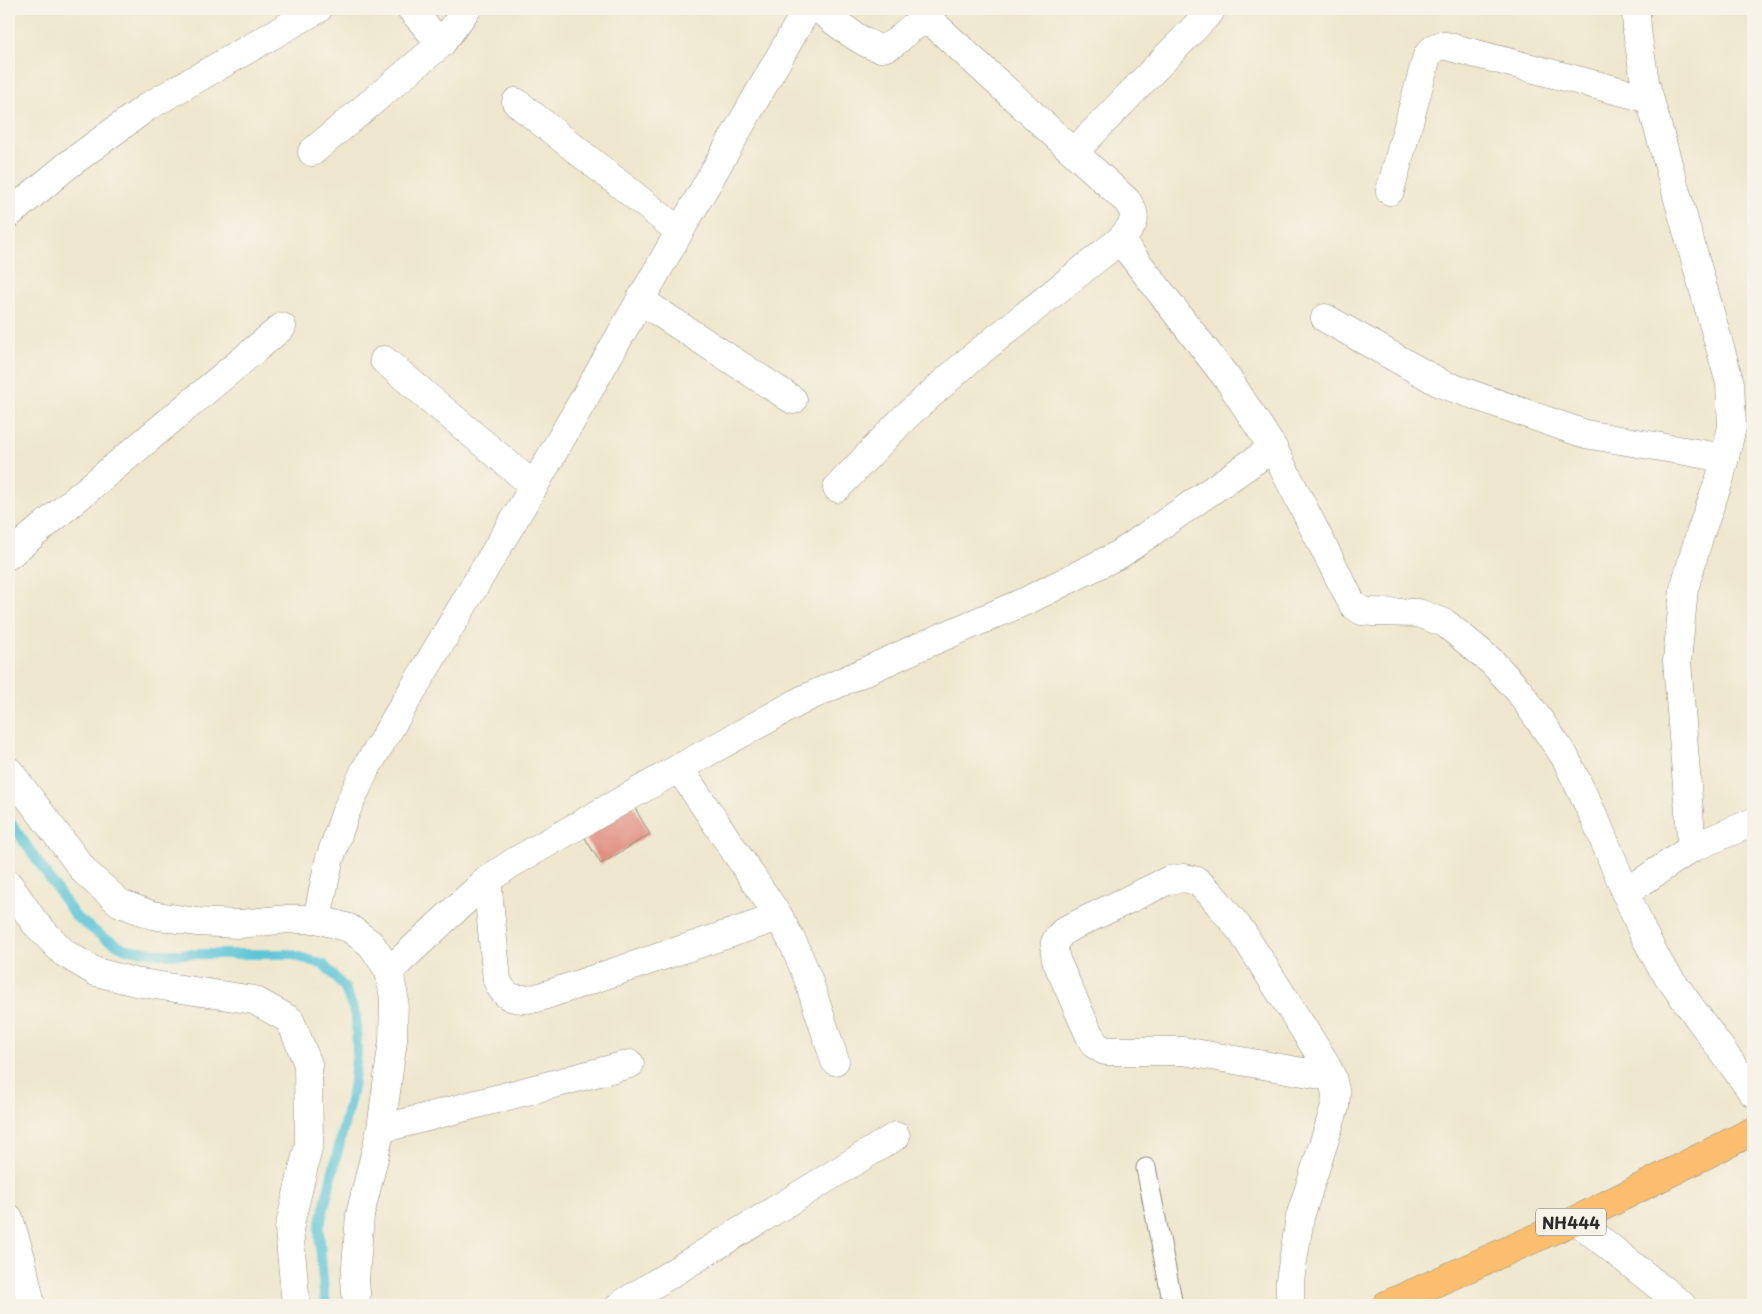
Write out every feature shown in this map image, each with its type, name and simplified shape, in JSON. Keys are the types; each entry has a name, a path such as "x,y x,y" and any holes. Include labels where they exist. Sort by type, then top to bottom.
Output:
{"highway":[{"name":"NH444","path":"1396,1303 1576,1220 1753,1131"}],"street":[{"path":"9,214 68,165 147,107 318,9"},
{"path":"411,9 441,44"},
{"path":"312,152 441,44 467,9"},
{"path":"317,919 329,861 346,811 365,770 534,486 807,9"},
{"path":"819,9 839,25 872,46 881,48 888,46 920,23 928,22 936,26 1127,201 1133,208 1135,216 1133,225 1120,240 973,356 904,418 837,488"},
{"path":"1636,9 1644,74 1650,99 1730,384 1732,427 1720,478 1700,534 1684,589 1677,661 1692,848"},
{"path":"1074,152 1210,12"},
{"path":"1390,191 1427,56 1438,45 1650,99"},
{"path":"516,102 679,231"},
{"path":"1120,240 1230,382 1273,448 1353,605 1362,611 1418,613 1445,623 1491,661 1519,691 1565,757 1596,821 1642,931 1660,965 1753,1094"},
{"path":"640,300 792,400"},
{"path":"1325,318 1442,384 1586,434 1725,458"},
{"path":"9,555 282,328"},
{"path":"384,360 534,486"},
{"path":"389,971 487,880 514,862 804,699 1028,600 1120,554 1273,448"},
{"path":"679,768 779,917 794,945 807,976 835,1061"},
{"path":"9,771 85,872 120,903 152,915 196,922 240,924 288,919 317,919 349,928 371,944 389,971 394,997 393,1040 381,1129 360,1215 355,1252 354,1280 357,1305"},
{"path":"1625,893 1692,848 1753,822"},
{"path":"1290,1305 1290,1280 1300,1217 1335,1107 1336,1094 1332,1077 1242,932 1210,893 1197,881 1184,878 1169,880 1065,930 1056,939 1053,948 1056,960 1089,1034 1095,1045 1105,1051 1183,1051 1332,1077"},
{"path":"487,880 498,980 502,991 510,997 520,1000 537,998 779,917"},
{"path":"9,885 35,923 64,953 96,972 135,982 254,1000 290,1020 308,1064 309,1144 289,1229 296,1305"},
{"path":"381,1129 630,1064"},
{"path":"620,1305 896,1136"},
{"path":"9,1218 21,1258 31,1305"},
{"path":"1576,1220 1682,1305"}],"lane":[{"path":"1146,1168 1173,1305"}],"building":[{"path":"629,798 650,834 601,864 579,828"}],"waterway":[{"path":"9,820 76,917 103,937 126,949 164,954 290,954 324,965 344,987 356,1015 357,1053 353,1088 319,1229 324,1295 327,1305"}]}
